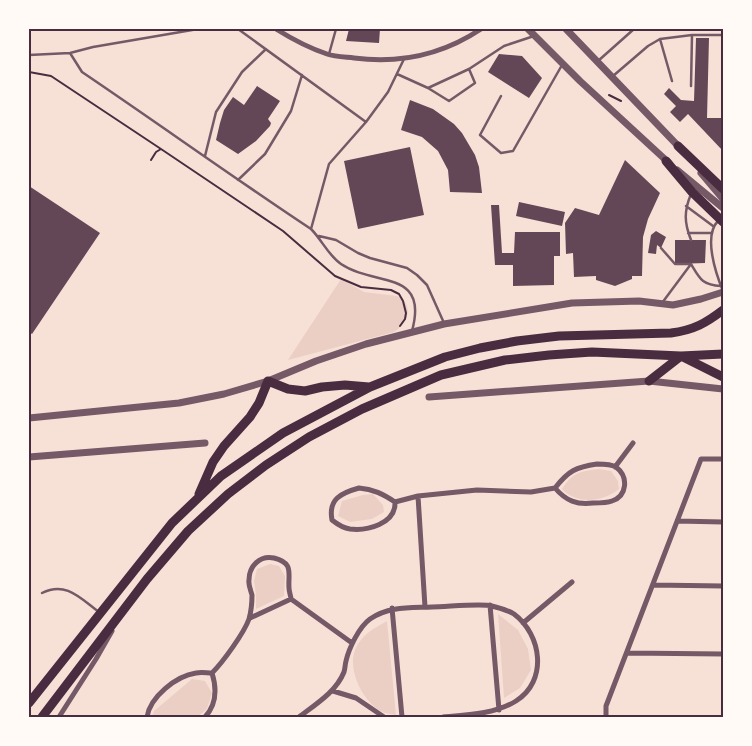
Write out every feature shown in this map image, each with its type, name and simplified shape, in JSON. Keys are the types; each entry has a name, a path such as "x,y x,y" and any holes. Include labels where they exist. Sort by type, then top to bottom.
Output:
{"highway":[{"path":"678,146 723,189"},
{"path":"666,161 692,192 722,220"},
{"path":"29,704 172,523 221,476 283,433 370,387 445,357 516,341 559,336 688,331 705,323 723,310"},
{"path":"42,717 147,579 188,531 228,494 309,436 362,409 441,375 505,360 592,352 680,356 723,354"},
{"path":"680,356 723,377"},
{"path":"649,381 680,356"},
{"path":"197,498 213,462 259,404 268,381 288,389 305,391 345,385 370,387"}],"street":[{"path":"276,29 290,38 329,55 369,60 404,59 440,51 481,29"},
{"path":"528,29 666,161 723,208"},
{"path":"566,29 678,146 723,199"},
{"path":"29,418 179,403 224,394 268,381 324,358 366,344 444,324 572,303 639,301 673,305 701,299 722,290"},
{"path":"429,397 649,381 723,389"},
{"path":"29,457 205,443"},
{"path":"615,467 633,443"},
{"path":"606,717 606,706 701,459 723,459"},
{"path":"395,502 395,509 387,521 366,528 349,529 338,525 332,520 331,505 335,500 342,494 359,488 382,493 395,502 418,496 477,490 531,492 555,488 564,477 580,466 603,464 615,467 624,476 625,489 621,496 611,502 583,504 571,502 555,488"},
{"path":"418,496 425,607"},
{"path":"677,521 723,522"},
{"path":"147,717 154,702 178,679 195,673 212,673 223,662 250,618 252,595 248,580 254,564 261,558 281,560 288,566 291,599 352,642"},
{"path":"523,623 572,582"},
{"path":"653,584 723,586"},
{"path":"250,618 291,599"},
{"path":"490,605 499,710"},
{"path":"300,717 333,691 345,671 345,662 352,642 369,620 392,608 490,605 512,613 523,623 532,637 538,655 538,672 530,687 518,700 499,710 443,717"},
{"path":"392,608 402,717"},
{"path":"59,717 96,660 121,614"},
{"path":"627,653 723,654"},
{"path":"204,717 212,708 215,699 212,673"},
{"path":"333,691 356,698 384,717"}],"lane":[{"path":"29,55 70,53 93,47 198,29"},
{"path":"238,29 366,122"},
{"path":"329,55 336,29"},
{"path":"597,62 634,29"},
{"path":"691,86 692,35"},
{"path":"612,77 648,46 660,39 692,35 723,35"},
{"path":"428,88 470,69 504,46 535,36"},
{"path":"660,39 672,81"},
{"path":"205,156 216,112 242,72 266,49"},
{"path":"70,53 82,72 311,229 327,251 340,263 353,271 398,283 407,288 416,305 416,316 411,333"},
{"path":"311,229 329,164 366,122 388,92 404,59"},
{"path":"501,96 480,135 501,153 513,151 563,64"},
{"path":"398,74 428,88 449,101 474,83 470,69"},
{"path":"238,180 265,154 291,110 302,76"},
{"path":"691,240 685,216 686,206 692,192"},
{"path":"686,206 713,226"},
{"path":"722,220 713,226 711,233 716,275 722,290"},
{"path":"688,233 711,233"},
{"path":"317,235 336,240 358,254 407,268 417,275 426,285 444,324"},
{"path":"661,248 675,264 691,264"},
{"path":"691,264 700,279 709,286 722,290"},
{"path":"662,304 691,264"},
{"path":"42,593 52,588 63,588 100,613"}],"path":[{"path":"29,72 50,76 161,149 283,231 335,276 360,287 391,290 399,294 404,307 405,319 400,327 395,329"},
{"path":"605,93 621,101"},
{"path":"152,160 156,152 161,149"}],"shaded area":[{"path":"341,279 364,292 397,296 403,300 408,309 403,324 394,332 288,360"},
{"path":"599,469 611,471 618,481 619,489 605,497 590,500 575,498 562,489 573,476"},
{"path":"373,494 383,505 384,512 372,519 350,522 338,516 342,501"},
{"path":"270,564 279,566 285,576 284,596 256,609 254,581 257,569"},
{"path":"498,614 518,630 528,649 531,670 520,688 504,698"},
{"path":"387,621 396,715 385,713 370,703 359,686 353,668 355,650 361,640 373,629"},
{"path":"192,679 205,681 212,693 207,709 197,717 152,717 154,711"}],"building":[{"path":"349,29 380,29 379,43 346,41"},
{"path":"696,38 709,38 707,118 723,118 723,151 688,114 680,122 670,112 676,106 664,94 669,88 681,100 694,101"},
{"path":"499,54 522,56 542,78 529,98 488,72"},
{"path":"257,86 280,101 268,119 271,123 270,126 256,141 238,154 216,140 220,123 224,110 233,97 244,105"},
{"path":"410,100 433,109 454,124 462,133 475,155 479,167 482,193 450,192 448,170 438,151 422,137 401,130"},
{"path":"410,147 424,215 358,229 344,161"},
{"path":"625,160 660,193 648,219 643,237 642,276 632,276 632,279 615,286 596,280 596,276 574,277 573,253 566,254 565,223 575,208 599,215"},
{"path":"29,186 100,233 32,334 29,332"},
{"path":"519,202 565,212 562,226 516,216"},
{"path":"491,205 499,205 502,253 514,253 515,232 560,232 560,256 554,256 554,285 513,286 513,265 495,265"},
{"path":"656,231 666,237 661,248 657,245 656,254 648,253 651,235"},
{"path":"675,240 706,240 705,263 675,264"}]}
